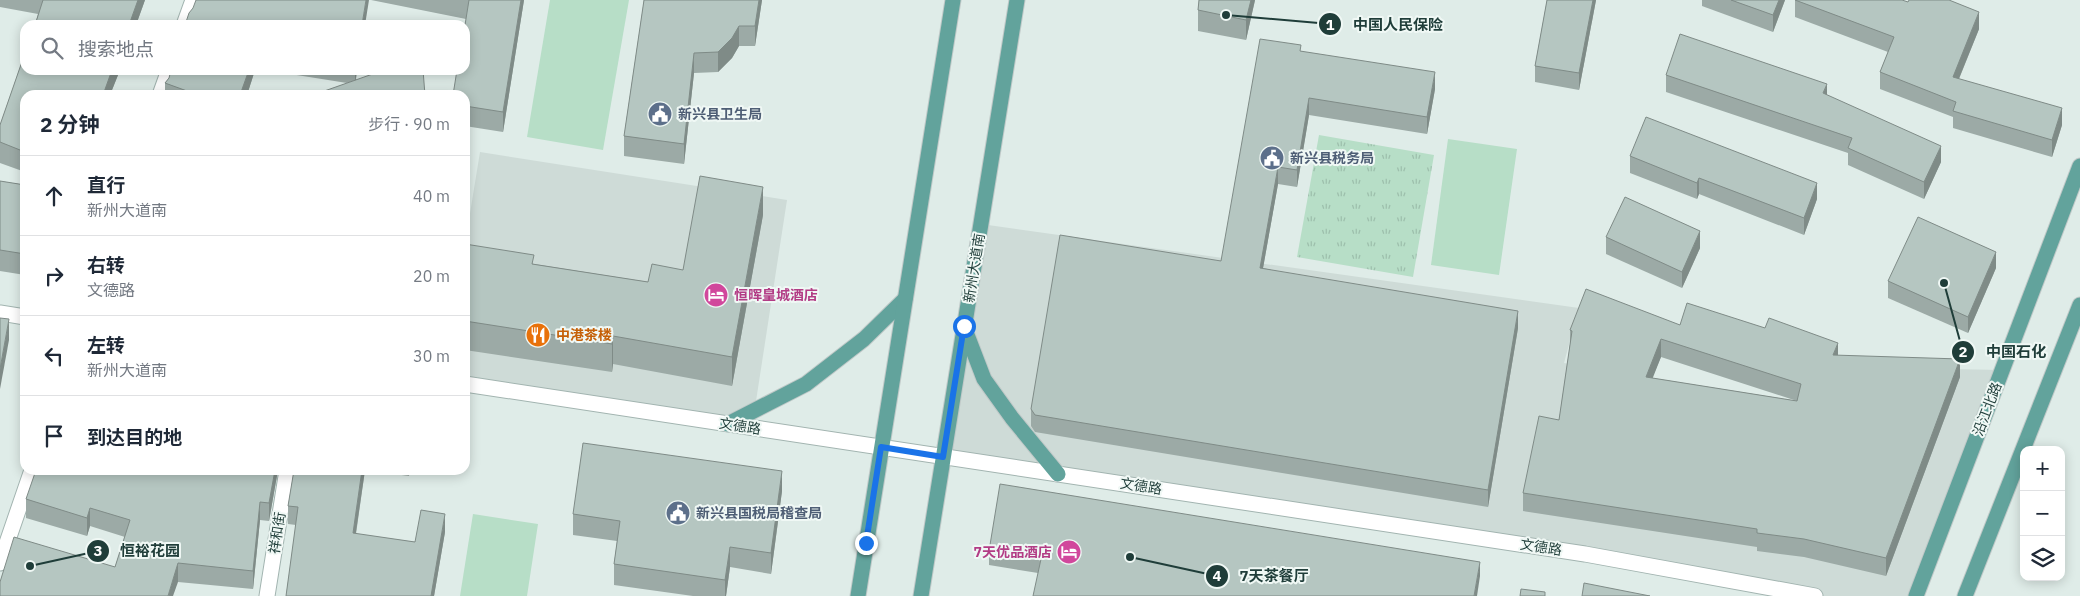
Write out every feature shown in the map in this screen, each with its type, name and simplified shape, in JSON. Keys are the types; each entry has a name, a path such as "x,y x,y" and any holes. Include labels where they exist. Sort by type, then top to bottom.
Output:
{"main road":[{"path":"946,0 950,17"},
{"path":"858,596 953,0"},
{"name":"新州大道南","path":"921,596 1017,0"},
{"name":"沿江北路","path":"1916,596 2080,166"},
{"path":"728,424 806,384 864,339 905,299"},
{"path":"1965,596 2080,305"},
{"path":"964,326 984,379 1012,418 1058,474"}],"street":[{"path":"186,20 193,0"},
{"path":"162,90 167,75"},
{"path":"0,313 20,316"},
{"name":"文德路","path":"470,385 1585,554 1815,596"},
{"path":"0,563 30,475"},
{"name":"祥和街","path":"266,596 286,475"}],"shaded area":[{"path":"480,152 787,200 752,427 470,385 470,213"},
{"path":"981,224 1579,308 1564,363 1779,402 1836,401 1842,367 2002,370 1916,596 1815,596 943,457"}],"green space":[{"path":"550,0 629,0 603,150 527,137"},
{"path":"1319,135 1434,155 1413,277 1297,257"},
{"path":"1448,139 1517,149 1499,275 1431,265"},
{"path":"473,514 538,524 527,596 460,596"}],"building":[{"path":"43,0 138,0 131,20 37,20"},
{"path":"196,0 366,0 363,20 187,20"},
{"path":"469,0 521,0 503,112 470,107 470,90 454,90 456,75 470,75 470,20 466,20"},
{"name":"新兴县卫生局","path":"644,0 759,0 755,26 739,26 732,38 718,52 694,53 684,144 624,136"},
{"path":"1199,0 1251,0 1246,20 1198,10"},
{"path":"1547,0 1593,0 1579,73 1535,66"},
{"path":"1731,0 1779,0 1773,15"},
{"path":"1795,0 1902,0 1908,2 1909,0 1949,0 1979,12 1953,77 2062,108 2052,140 1953,111 1956,102 1880,72 1894,37"},
{"path":"1680,34 1827,84 1823,93 1941,146 1924,182 1848,148 1852,138 1666,75"},
{"path":"1260,39 1301,45 1300,51 1435,72 1427,117 1309,98 1297,170 1278,167 1260,268 1518,311 1488,490 1035,415 1031,409 1060,235 1221,261"},
{"path":"20,67 20,75 110,75 105,90 20,90 20,150 0,142 0,125"},
{"path":"170,75 247,75 242,90 184,90 165,83"},
{"path":"370,75 423,75 425,90 327,90"},
{"path":"1646,117 1817,183 1804,218 1699,178 1697,183 1630,156"},
{"path":"700,176 763,187 732,357 613,336 612,344 470,322 470,245 534,255 532,264 648,282 652,264 683,270"},
{"path":"0,181 20,184 20,253 0,250"},
{"path":"1625,197 1700,231 1682,272 1606,237"},
{"path":"1918,217 1996,252 1968,317 1888,281"},
{"path":"1586,289 1680,325 1687,303 1765,328 1769,318 1838,343 1833,355 1960,359 1886,558 1804,539 1757,533 1757,529 1523,493 1539,416 1559,420 1572,331 1570,330","holes":["1661,339 1801,384 1797,401 1646,377"]},
{"path":"0,318 9,319 0,369"},
{"name":"新兴县国税局稽查局","path":"583,443 782,471 771,553 730,547 725,580 614,564 620,521 573,514"},
{"path":"34,475 274,475 269,503 260,502 253,571 178,563 168,596 0,596 0,582 14,537 115,567 130,520 90,508 87,518 26,499"},
{"path":"293,475 361,475 353,533 415,542 421,510 445,514 431,596 286,596 298,507 288,506"},
{"path":"1000,484 1480,562 1474,596 1033,596 1041,559 989,551"},
{"path":"1584,583 1650,596 1582,596"},
{"path":"1521,589 1545,592 1545,596 1520,596"}],"place":[{"name":"中国人民保险","path":"1226,15"},
{"name":"新兴县卫生局","path":"660,114"},
{"name":"新兴县税务局","path":"1272,158"},
{"name":"中国石化","path":"1944,283"},
{"name":"恒晖皇城酒店","path":"716,295"},
{"name":"中港茶楼","path":"538,335"},
{"name":"新兴县国税局稽查局","path":"678,513"},
{"name":"7天优品酒店","path":"1069,552"},
{"name":"7天茶餐厅","path":"1130,557"},
{"name":"恒裕花园","path":"30,566"}],"route":[{"path":"866,543 881,447 943,457 964,326"}]}
